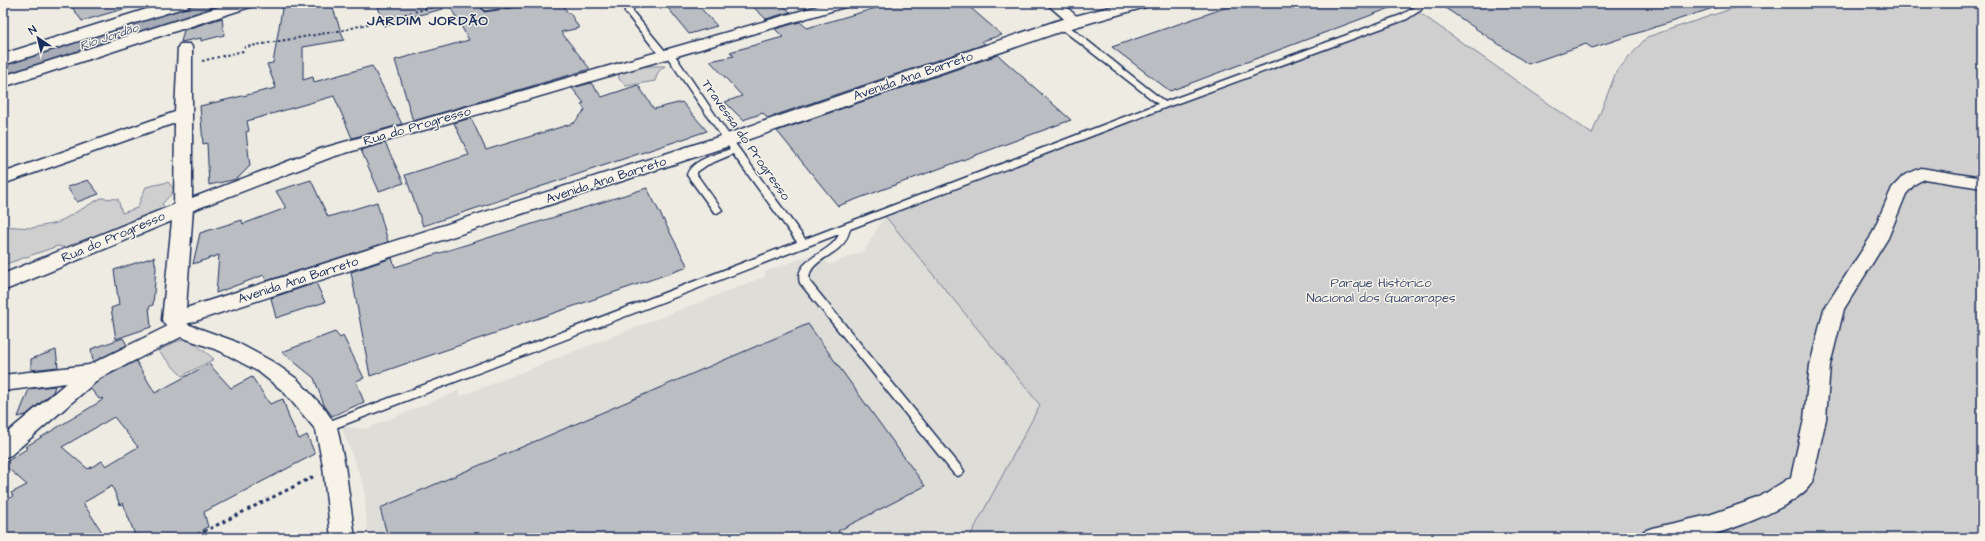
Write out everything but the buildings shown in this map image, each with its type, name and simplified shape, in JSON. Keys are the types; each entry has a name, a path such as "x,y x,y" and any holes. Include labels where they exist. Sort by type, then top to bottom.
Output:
{"street":[{"path":"3,60 183,3"},
{"path":"3,82 247,3"},
{"name":"Rua do Progresso","path":"3,283 183,208 273,172 326,153 666,53 843,3"},
{"path":"1053,3 1069,23"},
{"name":"Avenida Ana Barreto","path":"177,325 732,145 1069,23 1143,3"},
{"path":"177,325 183,208 185,47"},
{"path":"3,179 183,115"},
{"path":"1652,538 1709,525 1766,505 1801,482 1815,419 1820,365 1834,309 1878,238 1898,192 1909,180 1921,173 1982,183"},
{"path":"3,449 93,372 177,325"},
{"path":"177,325 227,346 266,367 290,385 326,427 334,466 343,538"},
{"path":"3,384 93,372"}],"lane":[{"path":"483,3 487,8 524,3"},
{"name":"Travessa do Progresso","path":"629,3 629,12 666,53 802,243"},
{"path":"326,427 1164,105 1404,17 1418,8 1419,3"},
{"path":"1069,23 1164,105"},
{"path":"717,210 692,175 693,171 732,145"},
{"path":"846,226 843,236 838,244 806,268 803,276 805,284 958,471"}],"path":[{"path":"184,65 243,51 245,47 344,30 448,3"},
{"path":"191,538 334,466"}],"shaded area":[{"path":"885,216 1061,410 975,538 368,538 364,486 341,426 365,429 458,391 461,396 766,276 764,272 819,252 829,265 864,251"}],"green space":[{"name":"Parque Histórico Nacional dos Guararapes","path":"1749,3 1982,3 1982,538 969,538 1040,405 885,216 1417,11 1592,134 1616,72 1647,37"},
{"path":"635,66 665,66 658,72 655,81 626,86 619,79 618,71"},
{"path":"168,182 175,190 162,204 167,209 68,249 58,246 3,265 3,226 32,228 57,223 101,198 118,199 122,213 137,208 146,187"},
{"path":"188,338 214,359 182,376 158,351 175,342"}],"water":[{"name":"Rio Jordão","path":"202,3 228,3 3,75 3,65"}],"district":[{"name":"JARDIM JORDÃO","path":"428,21"}]}
